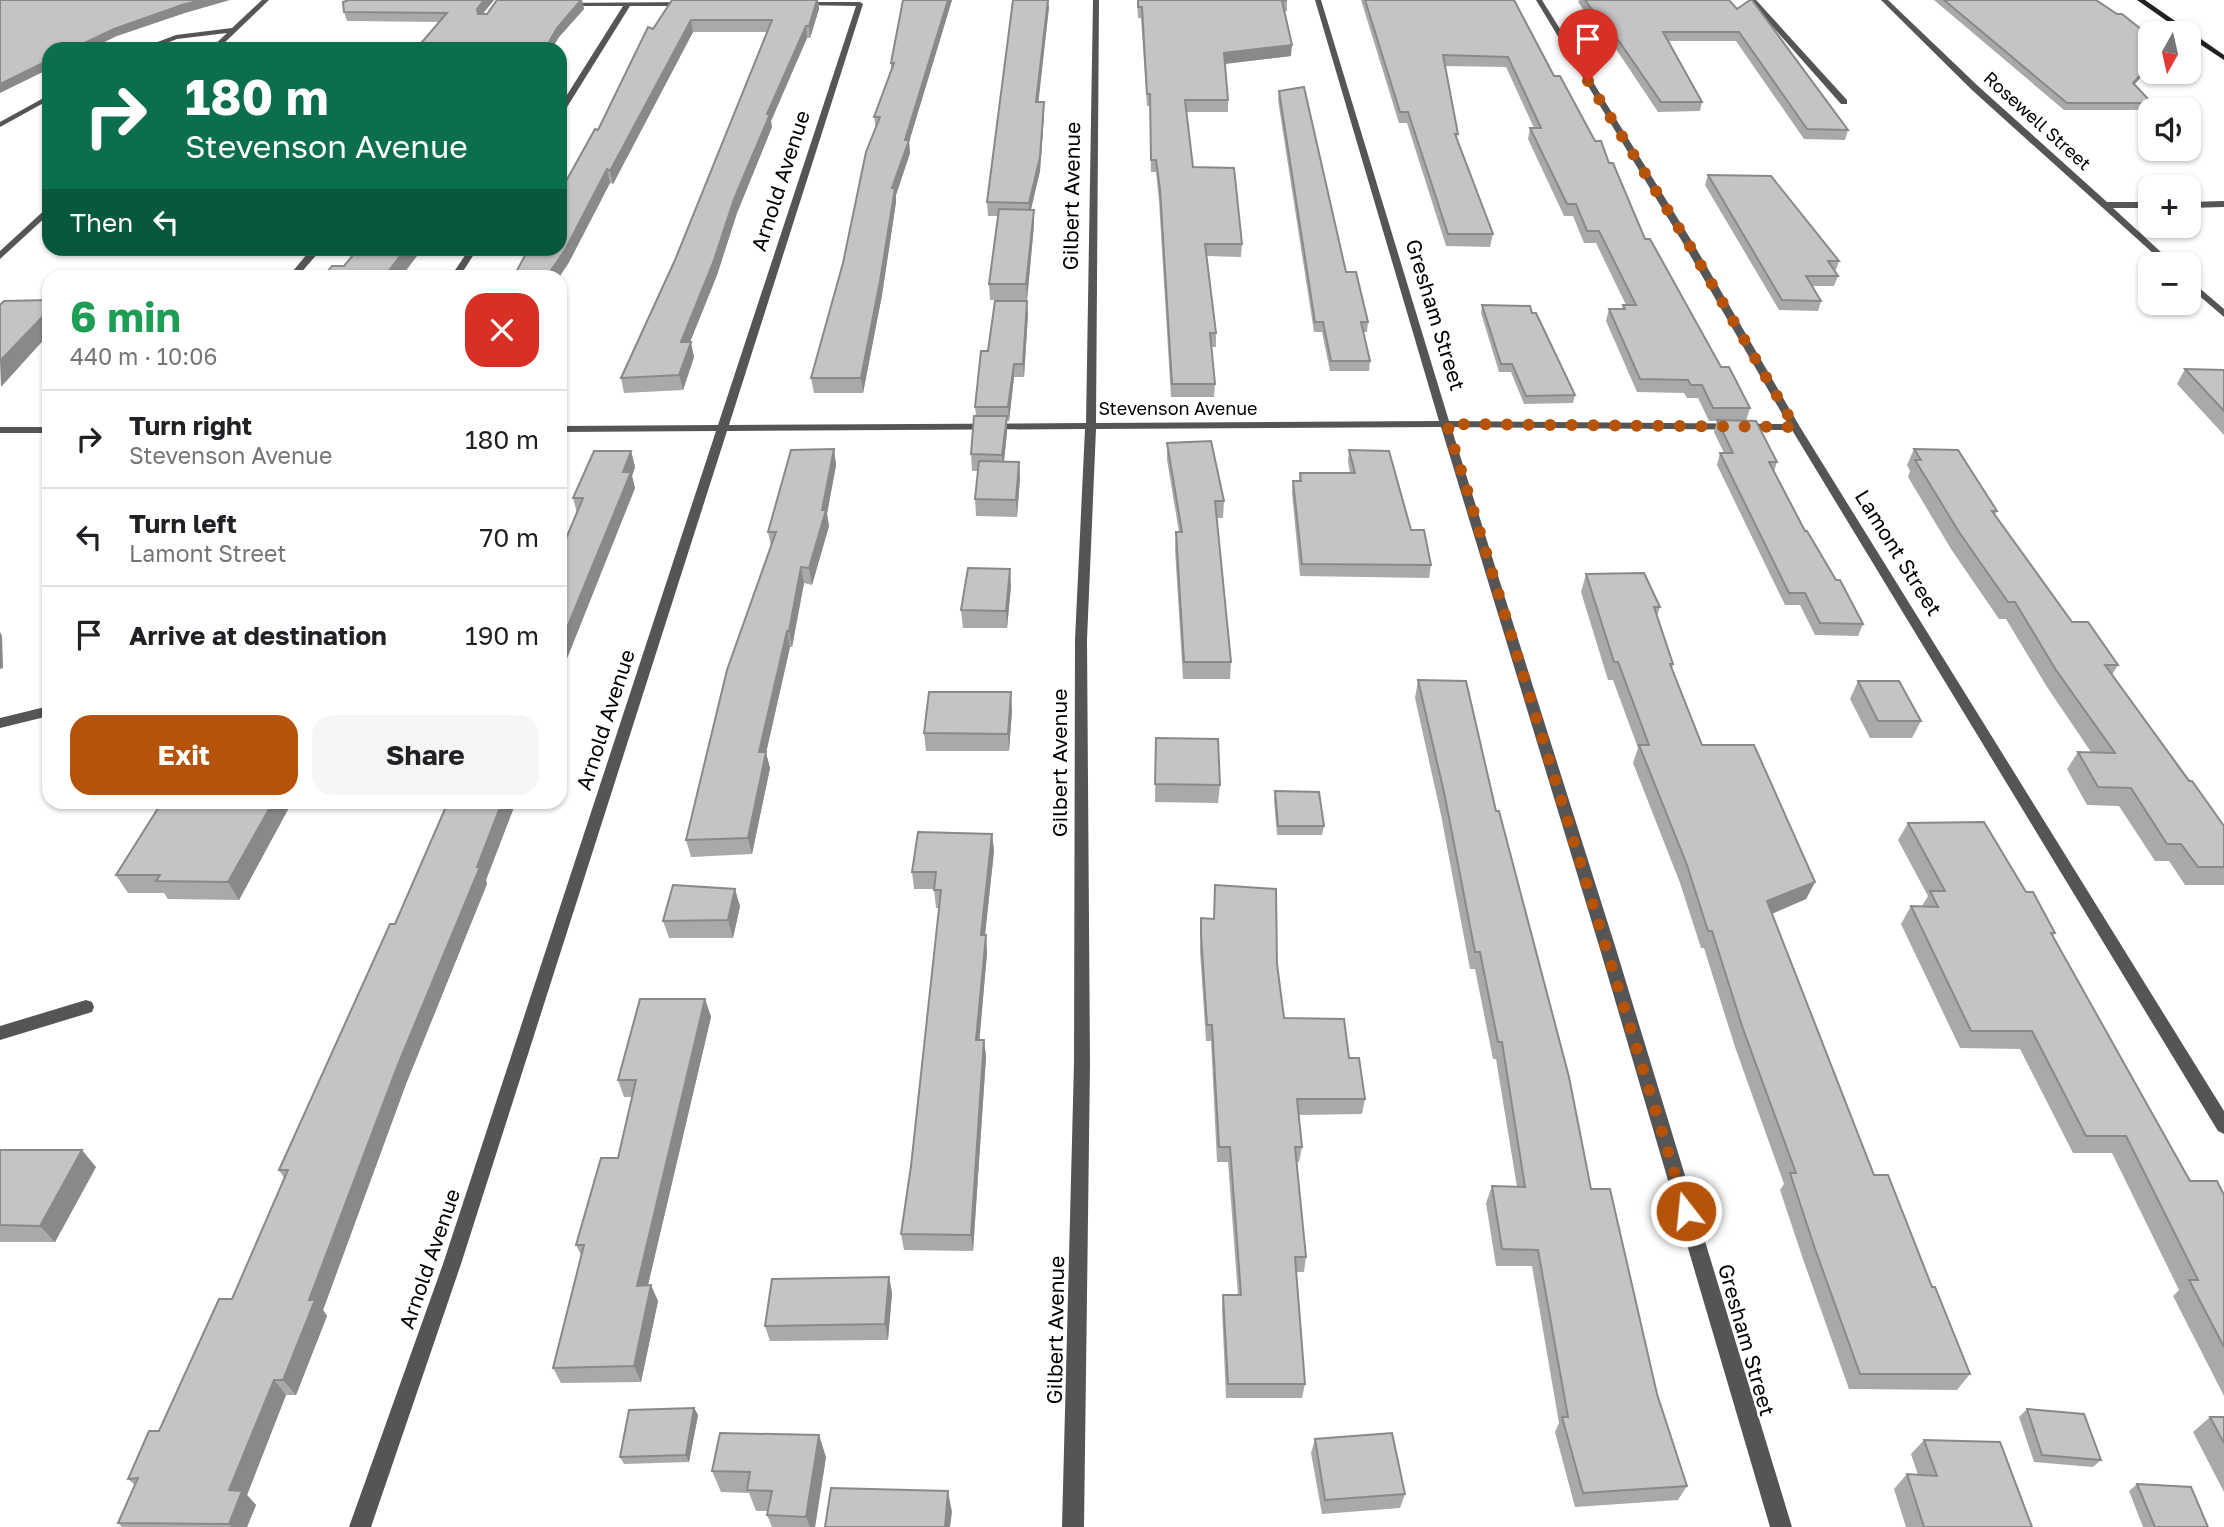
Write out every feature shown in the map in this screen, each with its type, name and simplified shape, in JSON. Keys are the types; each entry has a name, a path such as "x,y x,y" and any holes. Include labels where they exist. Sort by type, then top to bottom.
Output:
{"main road":[{"path":"2140,0 2170,21"},
{"path":"2202,43 2224,58"}],"street":[{"path":"221,42 266,0"},
{"name":"Gilbert Avenue","path":"1073,1527 1082,1063 1081,640 1091,427 1096,0"},
{"name":"Gresham Street","path":"1318,0 1403,289 1608,949 1781,1527"},
{"name":"Lamont Street","path":"1539,0 1688,243 1795,427 2224,1125"},
{"path":"1752,0 1844,102"},
{"name":"Rosewell Street","path":"1884,0 2157,252"},
{"path":"549,4 696,4"},
{"path":"567,101 628,4"},
{"name":"Arnold Avenue","path":"360,1527 452,1264 860,4 792,4"},
{"path":"162,42 176,37 234,30"},
{"path":"0,125 42,101"},
{"path":"2201,205 2224,204"},
{"path":"2105,205 2138,205"},
{"path":"0,256 42,216"},
{"path":"299,270 310,256"},
{"path":"2201,293 2224,314"},
{"name":"Stevenson Avenue","path":"567,429 1447,424 1795,427"},
{"path":"0,430 42,430"},
{"path":"0,723 42,713"},
{"path":"0,1033 86,1007"}],"building":[{"path":"0,0 202,0 114,29 87,42 42,42 42,63 0,84"},
{"path":"484,0 477,9 478,14 487,14 497,0 581,0 557,28 549,42 422,42 447,13 344,12 343,2"},
{"path":"672,0 817,0 809,26 806,26 767,114 770,114 734,199 714,260 681,342 691,342 679,375 621,378 675,260 772,20 691,20 567,246 567,179 595,129 598,130 648,27 653,29"},
{"path":"903,0 948,0 905,140 909,140 892,188 895,188 880,281 861,378 811,378 843,263 866,152 880,117 874,117 894,63 891,63"},
{"path":"1013,0 1048,0 1036,102 1044,102 1040,157 1029,203 987,202"},
{"path":"1138,0 1287,0 1282,1 1292,45 1224,53 1228,100 1185,100 1193,167 1234,168 1242,244 1205,244 1216,333 1210,333 1215,384 1172,384 1160,189 1156,160 1151,160 1150,94 1147,94 1142,7 1138,7"},
{"path":"1365,0 1514,0 1554,76 1560,76 1595,141 1601,141 1645,239 1650,239 1721,367 1729,367 1750,408 1713,408 1702,385 1691,385 1688,380 1640,379 1609,309 1625,309 1623,305 1636,305 1599,231 1587,231 1576,204 1567,204 1530,128 1541,128 1508,57 1443,55 1458,134 1455,134 1493,234 1448,234 1408,112 1400,112"},
{"path":"1585,0 1729,0 1737,9 1752,0 1848,130 1807,129 1739,32 1663,32 1702,102 1661,102 1614,34 1604,26"},
{"path":"1944,0 2096,0 2117,14 2122,14 2138,27 2138,77 2133,83 2147,98 2138,98 2138,103 2067,103"},
{"path":"1304,87 1346,272 1356,272 1368,322 1361,322 1370,361 1331,361 1323,322 1315,322 1279,91"},
{"path":"1708,175 1771,176 1839,261 1828,261 1838,276 1806,276 1821,301 1782,300"},
{"path":"999,209 1034,210 1026,284 989,284"},
{"path":"352,256 400,256 390,270 329,270 332,266 344,266"},
{"path":"525,256 561,256 551,270 517,270"},
{"path":"42,300 42,317 0,361 0,305 4,301"},
{"path":"995,301 1027,301 1023,364 1014,364 1008,407 975,407 981,351 988,351"},
{"path":"1482,305 1530,306 1532,313 1536,313 1575,395 1526,396 1512,364 1501,364"},
{"path":"2185,369 2224,370 2224,411"},
{"path":"974,416 1007,416 1002,455 971,454"},
{"path":"1717,420 1756,421 1777,462 1769,462 1805,531 1836,580 1840,580 1863,624 1820,623 1805,593 1789,593 1720,453 1733,453"},
{"path":"1211,441 1224,501 1215,501 1231,662 1184,662 1176,532 1182,532 1167,443"},
{"path":"834,449 822,510 826,510 809,568 801,567 789,631 759,752 766,752 748,838 686,840 727,670 776,532 768,532 791,450"},
{"path":"1914,449 1958,450 1997,511 1992,511 2072,622 2088,622 2118,665 2105,665 2224,826 2224,867 2198,867 2181,844 2167,844 2131,788 2098,787 2078,752 2115,753 2056,670 2015,602 2008,602 1959,532 1915,460 1921,460"},
{"path":"1349,450 1389,451 1411,530 1424,530 1431,565 1302,564 1293,481 1301,481 1300,473 1355,473"},
{"path":"594,451 631,451 623,472 631,472 567,628 567,536 583,498 573,498"},
{"path":"979,461 1019,462 1016,500 975,499"},
{"path":"968,568 1010,569 1006,611 961,610"},
{"path":"1644,573 1660,607 1654,607 1673,664 1670,664 1702,745 1754,745 1815,882 1767,901 1874,1175 1888,1175 1970,1374 1860,1374 1814,1246 1790,1173 1796,1173 1743,1029 1712,931 1708,931 1687,865 1639,745 1649,745 1618,662 1614,662 1586,574"},
{"path":"1418,680 1466,681 1496,811 1499,811 1569,1077 1591,1189 1610,1189 1657,1394 1687,1486 1583,1493 1562,1417 1568,1417 1538,1250 1502,1249 1492,1186 1525,1187 1502,1042 1498,1042 1480,952 1475,952 1445,797"},
{"path":"1858,681 1899,681 1921,721 1878,721"},
{"path":"929,692 1011,692 1008,734 924,733"},
{"path":"1156,738 1218,739 1220,785 1155,784"},
{"path":"1275,791 1319,792 1324,826 1278,826"},
{"path":"158,809 269,809 228,882 156,881 160,875 116,875"},
{"path":"445,809 499,809 477,867 480,867 397,1067 309,1300 315,1300 283,1380 274,1380 229,1490 242,1491 229,1524 118,1523 138,1478 128,1479 149,1431 159,1431 219,1299 232,1299 288,1170 279,1170 390,924 395,924"},
{"path":"1984,822 2026,892 2033,892 2055,933 2051,933 2190,1181 2217,1181 2224,1195 2224,1347 2189,1280 2198,1280 2126,1136 2086,1136 2032,1031 1971,1031 1911,906 1938,907 1930,891 1945,891 1908,823"},
{"path":"918,832 992,834 981,935 986,935 976,1040 984,1040 971,1235 901,1234 941,890 934,890 936,872 912,872"},
{"path":"673,885 735,889 728,920 663,921"},
{"path":"1215,885 1276,889 1277,964 1284,1018 1344,1019 1349,1058 1359,1058 1365,1099 1297,1099 1302,1147 1295,1147 1306,1257 1295,1257 1305,1384 1228,1384 1223,1295 1241,1295 1230,1147 1219,1147 1212,1025 1207,1025 1201,935 1201,918 1214,919"},
{"path":"640,999 705,999 637,1286 651,1285 634,1366 553,1368 584,1245 576,1245 601,1158 618,1158 636,1080 618,1080"},
{"path":"0,1150 82,1150 40,1226 0,1225"},
{"path":"889,1277 885,1324 765,1326 772,1279"},
{"path":"694,1408 686,1455 620,1457 629,1410"},
{"path":"2027,1409 2084,1414 2101,1460 2042,1455"},
{"path":"2210,1417 2224,1417 2224,1443"},
{"path":"720,1433 819,1435 806,1517 767,1515 772,1491 747,1490 750,1472 712,1471"},
{"path":"1392,1433 1405,1494 1325,1500 1315,1439"},
{"path":"1924,1440 2000,1442 2032,1527 1924,1527 1907,1474 1937,1476"},
{"path":"2137,1484 2191,1487 2208,1527 2155,1527"},
{"path":"831,1488 948,1491 945,1527 825,1527"}],"route":[{"path":"1588,81 1688,243 1795,427 1447,424 1686,1211"}]}
